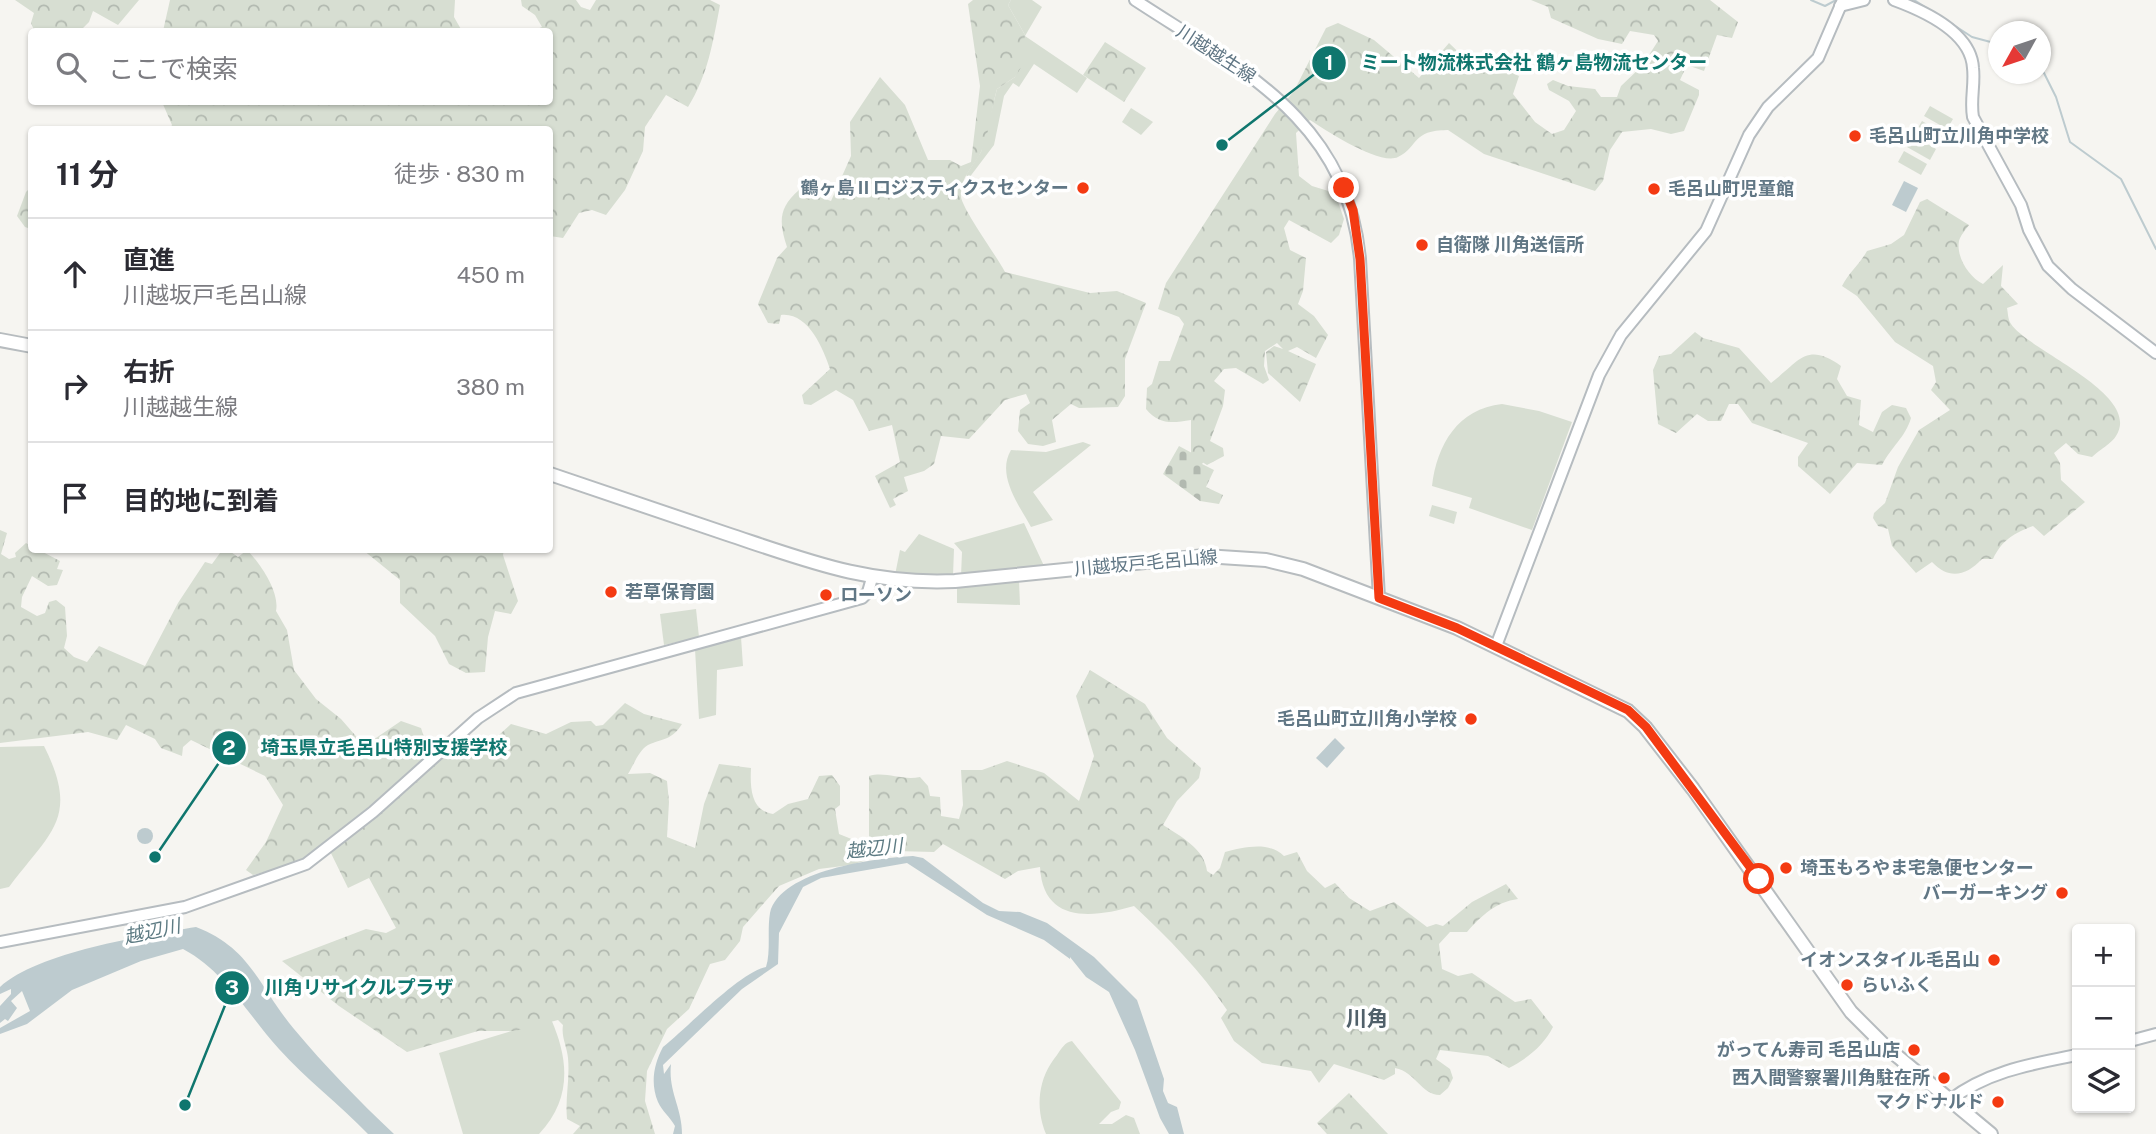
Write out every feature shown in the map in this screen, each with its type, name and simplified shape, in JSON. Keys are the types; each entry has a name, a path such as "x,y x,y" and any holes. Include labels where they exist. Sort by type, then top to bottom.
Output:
{"main road":[{"path":"0,340 28,345"},
{"name":"川越坂戸毛呂山線","path":"553,475 814,563 872,578 916,583 957,581 1172,558 1227,556 1290,565 1496,646 1611,702 1641,722 1759,879 1847,1007 1885,1046 1992,1134"}],"street":[{"name":"川越越生線","path":"1135,0 1283,101 1314,135 1344,188 1353,210 1360,259 1379,598"},
{"path":"1496,646 1599,375 1611,353 1638,314 1706,231 1749,135 1768,107 1818,58 1841,3 1864,0"},
{"path":"1894,0 1955,33 1965,44 1973,67 1973,117 2021,205 2029,230 2048,266 2072,289 2156,353"},
{"path":"0,942 185,907 297,868 318,857 478,718 516,693 547,682 862,598 868,592 872,578"},
{"path":"2135,1040 2156,1034"},
{"path":"1950,1100 1978,1082 2012,1068 2072,1056"}],"green space":[{"path":"15,0 139,0 118,25 93,11 89,22 83,28 33,28 31,23 34,13"},
{"path":"170,0 455,0 454,17 460,28 164,28"},
{"path":"521,0 576,0 581,7 590,10 596,0 710,0 720,5 705,70 688,107 666,95 645,127 643,151 625,190 606,215 592,210 579,213 563,238 553,236 553,126 172,126 163,105 553,105 553,28 540,28 542,27 535,15 522,6"},
{"path":"973,0 1011,0 1008,5 1025,35 1022,66 1015,77 997,89 984,145 962,184 961,197 967,212 1005,272 1090,293 1117,291 1146,303 1125,359 1125,396 1118,407 1079,408 1071,404 1052,420 1056,442 1043,446 1028,444 1018,431 1020,410 1030,403 1026,394 1005,400 969,439 941,436 934,464 924,471 904,477 908,491 893,499 896,505 890,508 875,476 900,462 892,425 869,431 853,400 836,390 811,405 804,404 802,395 830,369 823,351 807,325 799,319 781,315 779,324 768,323 758,304 777,258 787,247 782,216 787,203 799,190 831,201 851,156 850,122 880,77 905,105 928,160 950,160 961,166 971,162 980,86 968,4"},
{"path":"1011,0 1032,0 1042,7 1025,36 1087,78 1077,93 1034,64 1019,87 1013,83 1004,96 994,145 969,178 966,175 981,152 997,89 1015,77 1025,35 1008,5"},
{"path":"1531,0 1710,0 1738,22 1732,38 1717,35 1704,71 1687,65 1680,80 1699,90 1699,95 1684,131 1671,134 1651,129 1622,132 1610,150 1603,181 1595,191 1484,154 1448,130 1421,136 1405,153 1390,158 1379,157 1354,146 1310,120 1296,133 1299,176 1312,186 1335,193 1344,219 1339,235 1331,243 1289,220 1284,228 1290,250 1306,258 1303,291 1298,304 1314,316 1328,335 1316,358 1297,347 1288,351 1316,364 1300,402 1268,373 1266,352 1274,346 1283,349 1277,343 1265,351 1264,366 1269,380 1263,384 1236,368 1224,369 1214,381 1225,390 1223,406 1210,441 1223,448 1224,456 1207,465 1191,455 1191,420 1166,422 1146,409 1147,388 1152,384 1159,361 1170,361 1184,324 1179,317 1158,309 1166,283 1275,114 1294,91 1326,28 1338,23 1374,40 1419,78 1449,43 1483,71 1508,71 1519,76 1513,94 1535,122 1552,134 1564,130 1576,111 1569,101 1549,90 1547,84 1553,80 1568,86 1595,89 1601,97 1617,97 1621,86 1642,66 1658,41 1654,35 1630,31 1622,44 1598,39 1551,18 1548,7"},
{"path":"1105,42 1146,68 1124,102 1083,75"},
{"path":"1930,106 1953,119 1947,129 1924,116"},
{"path":"1131,108 1153,122 1141,135 1122,122"},
{"path":"1922,121 1944,134 1938,144 1916,131"},
{"path":"1914,136 1936,149 1930,160 1907,147"},
{"path":"1904,151 1927,164 1921,175 1898,162"},
{"path":"28,190 28,228 17,216"},
{"path":"1927,199 1969,225 1959,241 1959,247 1962,260 1973,277 1983,284 2003,265 2001,286 2018,304 2007,308 2011,324 2022,335 2099,389 2114,405 2120,420 2114,439 2092,457 2078,454 2066,443 2054,453 2060,463 2061,480 2085,502 2044,536 2033,526 2026,529 2005,542 1993,559 1982,559 1970,569 1957,574 1945,572 1932,562 1916,573 1892,546 1888,529 1878,526 1873,518 1874,513 1885,503 1898,467 1919,430 1950,410 1931,390 1936,382 1933,366 1895,342 1857,296 1842,286 1867,251 1891,244 1904,235 1920,202"},
{"path":"1695,332 1703,338 1739,348 1771,383 1803,357 1819,355 1829,359 1841,366 1837,379 1847,396 1861,400 1859,425 1873,432 1882,412 1892,405 1906,408 1911,418 1902,437 1882,465 1857,463 1830,494 1798,466 1798,457 1808,443 1752,423 1738,404 1729,404 1721,421 1708,421 1697,414 1676,433 1658,424 1653,370 1659,356 1671,354"},
{"path":"1502,404 1539,411 1572,422 1532,530 1469,508 1472,498 1432,486 1439,456 1452,431 1473,413"},
{"path":"1083,442 1091,445 1033,492 1053,520 1031,527 1015,500 1008,480 1006,469 1011,450 1046,452"},
{"path":"1179,446 1205,460 1202,464 1214,470 1206,487 1223,495 1219,504 1200,501 1163,474"},
{"path":"1432,505 1457,512 1454,524 1429,516"},
{"path":"1024,523 1045,568 961,576 962,552 954,543"},
{"path":"0,530 7,533 1,554 9,559 16,557 15,553 26,543 28,553 45,553 60,561 57,569 63,570 57,585 48,586 32,576 22,597 21,607 37,616 45,613 49,602 56,600 65,607 67,636 64,648 74,657 87,662 99,646 145,666 178,603 205,562 212,564 220,553 232,553 238,557 243,553 250,553 272,587 276,611 287,630 294,670 316,699 341,719 361,742 373,740 401,721 421,728 426,743 443,756 460,743 480,752 511,724 546,734 571,722 591,721 596,726 603,725 625,703 644,714 682,724 671,736 645,747 628,774 650,773 667,781 667,837 695,848 704,804 719,764 751,768 753,797 760,808 773,814 788,804 808,799 819,776 832,775 840,786 840,805 835,809 839,834 869,846 869,776 920,777 928,786 930,796 940,797 941,816 959,819 963,805 961,770 982,770 1007,761 1044,773 1079,801 1094,756 1076,696 1090,670 1145,704 1167,738 1201,768 1199,778 1177,801 1163,825 1197,850 1207,871 1213,875 1220,868 1225,852 1240,848 1271,848 1284,856 1297,852 1307,871 1325,888 1335,883 1349,898 1370,911 1394,902 1427,927 1436,924 1443,926 1472,902 1506,884 1518,899 1490,910 1467,932 1450,932 1439,944 1442,969 1458,976 1472,973 1515,1002 1531,999 1553,1027 1534,1051 1509,1068 1488,1056 1440,1050 1436,1059 1450,1069 1453,1078 1448,1088 1440,1095 1428,1091 1408,1074 1395,1068 1395,1074 1384,1080 1334,1064 1319,1083 1311,1071 1262,1063 1234,1041 1221,1018 1227,1010 1217,995 1184,955 1134,906 1087,914 1060,908 1050,899 1043,886 1040,867 1018,871 1005,879 943,844 934,852 895,851 851,865 819,869 779,886 743,927 740,941 725,960 710,964 689,1009 667,1029 647,1071 645,1101 655,1134 573,1134 580,1126 567,1119 568,1058 563,1025 558,1020 515,1031 478,1031 407,1052 339,1006 282,961 366,929 386,933 396,928 369,878 348,888 326,843 312,859 253,875 246,870 266,842 283,805 265,776 191,740 183,747 182,756 161,748 155,739 126,725 117,740 88,732 0,743"},
{"path":"919,534 954,549 953,576 895,575 900,550 905,552"},
{"path":"367,553 503,553 518,601 511,614 495,611 488,637 485,672 466,673 449,664 435,636 400,603 400,580"},
{"path":"1019,580 1020,605 957,603 957,586"},
{"path":"696,609 699,637 664,645 660,614"},
{"path":"741,637 743,666 717,670 716,715 699,719 695,649"},
{"path":"44,746 55,770 60,791 56,822 48,837 9,887 0,889 0,747"},
{"path":"551,1019 561,1049 564,1079 562,1093 550,1121 539,1134 463,1134 439,1053"},
{"path":"1072,1041 1121,1102 1119,1109 1111,1112 1099,1124 1112,1124 1126,1115 1134,1118 1140,1134 1046,1134 1040,1114 1042,1083 1060,1050"},
{"path":"1349,1093 1388,1134 1327,1134 1317,1123"}],"shaded area":[{"path":"1904,181 1918,188 1906,212 1892,205"},
{"path":"1335,738 1345,748 1327,768 1316,758"},
{"path":"145,828 151,830 151,842 145,844 139,842 137,836 139,830"},
{"path":"913,856 923,858 983,903 999,911 1020,912 1047,923 1094,957 1137,1000 1164,1079 1163,1091 1168,1103 1177,1107 1184,1134 1169,1134 1160,1118 1135,1050 1109,992 1086,977 1070,957 1044,940 987,915 907,863 821,878 803,887 779,933 778,964 742,989 663,1065 664,1074 671,1064 671,1083 680,1116 682,1134 673,1134 675,1126 660,1105 654,1088 655,1067 660,1053 663,1047 729,989 755,971 766,967 770,913 777,898 791,886 831,869"},
{"path":"196,927 215,936 242,957 306,1043 394,1134 368,1134 289,1060 212,969 183,949 141,961 72,990 27,1024 0,1034 0,1028 30,1011 22,991 11,1001 17,1008 8,1021 5,1019 0,1023 0,1006 11,994 11,989 0,994 0,987 17,975 39,964 92,947"}],"waterway":[{"path":"1811,0 1825,6 1836,0"},
{"path":"1914,0 1933,12"},
{"path":"1940,16 1972,37 1988,41"},
{"path":"2050,84 2070,142 2121,179 2156,249"}],"place":[{"name":"毛呂山町立川角中学校","path":"1855,136"},
{"name":"ミート物流株式会社 鶴ヶ島物流センター","path":"1222,145"},
{"name":"鶴ヶ島Ⅱロジスティクスセンター","path":"1083,188"},
{"name":"毛呂山町児童館","path":"1654,189"},
{"name":"自衛隊 川角送信所","path":"1422,245"},
{"name":"若草保育園","path":"611,592"},
{"name":"ローソン","path":"826,595"},
{"name":"毛呂山町立川角小学校","path":"1471,719"},
{"name":"埼玉県立毛呂山特別支援学校","path":"155,857"},
{"name":"埼玉もろやま宅急便センター","path":"1786,868"},
{"name":"バーガーキング","path":"2062,893"},
{"name":"イオンスタイル毛呂山","path":"1994,960"},
{"name":"らいふく","path":"1847,985"},
{"name":"がってん寿司 毛呂山店","path":"1914,1050"},
{"name":"西入間警察署川角駐在所","path":"1944,1078"},
{"name":"マクドナルド","path":"1998,1102"},
{"name":"川角リサイクルプラザ","path":"185,1105"}],"district":[{"name":"川角","path":"1367,1019"}],"route":[{"path":"1344,188 1353,210 1358,235 1379,598 1457,628 1628,710 1646,727 1759,879"}],"water label":[{"name":"越辺川","path":"874,848"},
{"name":"越辺川","path":"152,931"}]}
